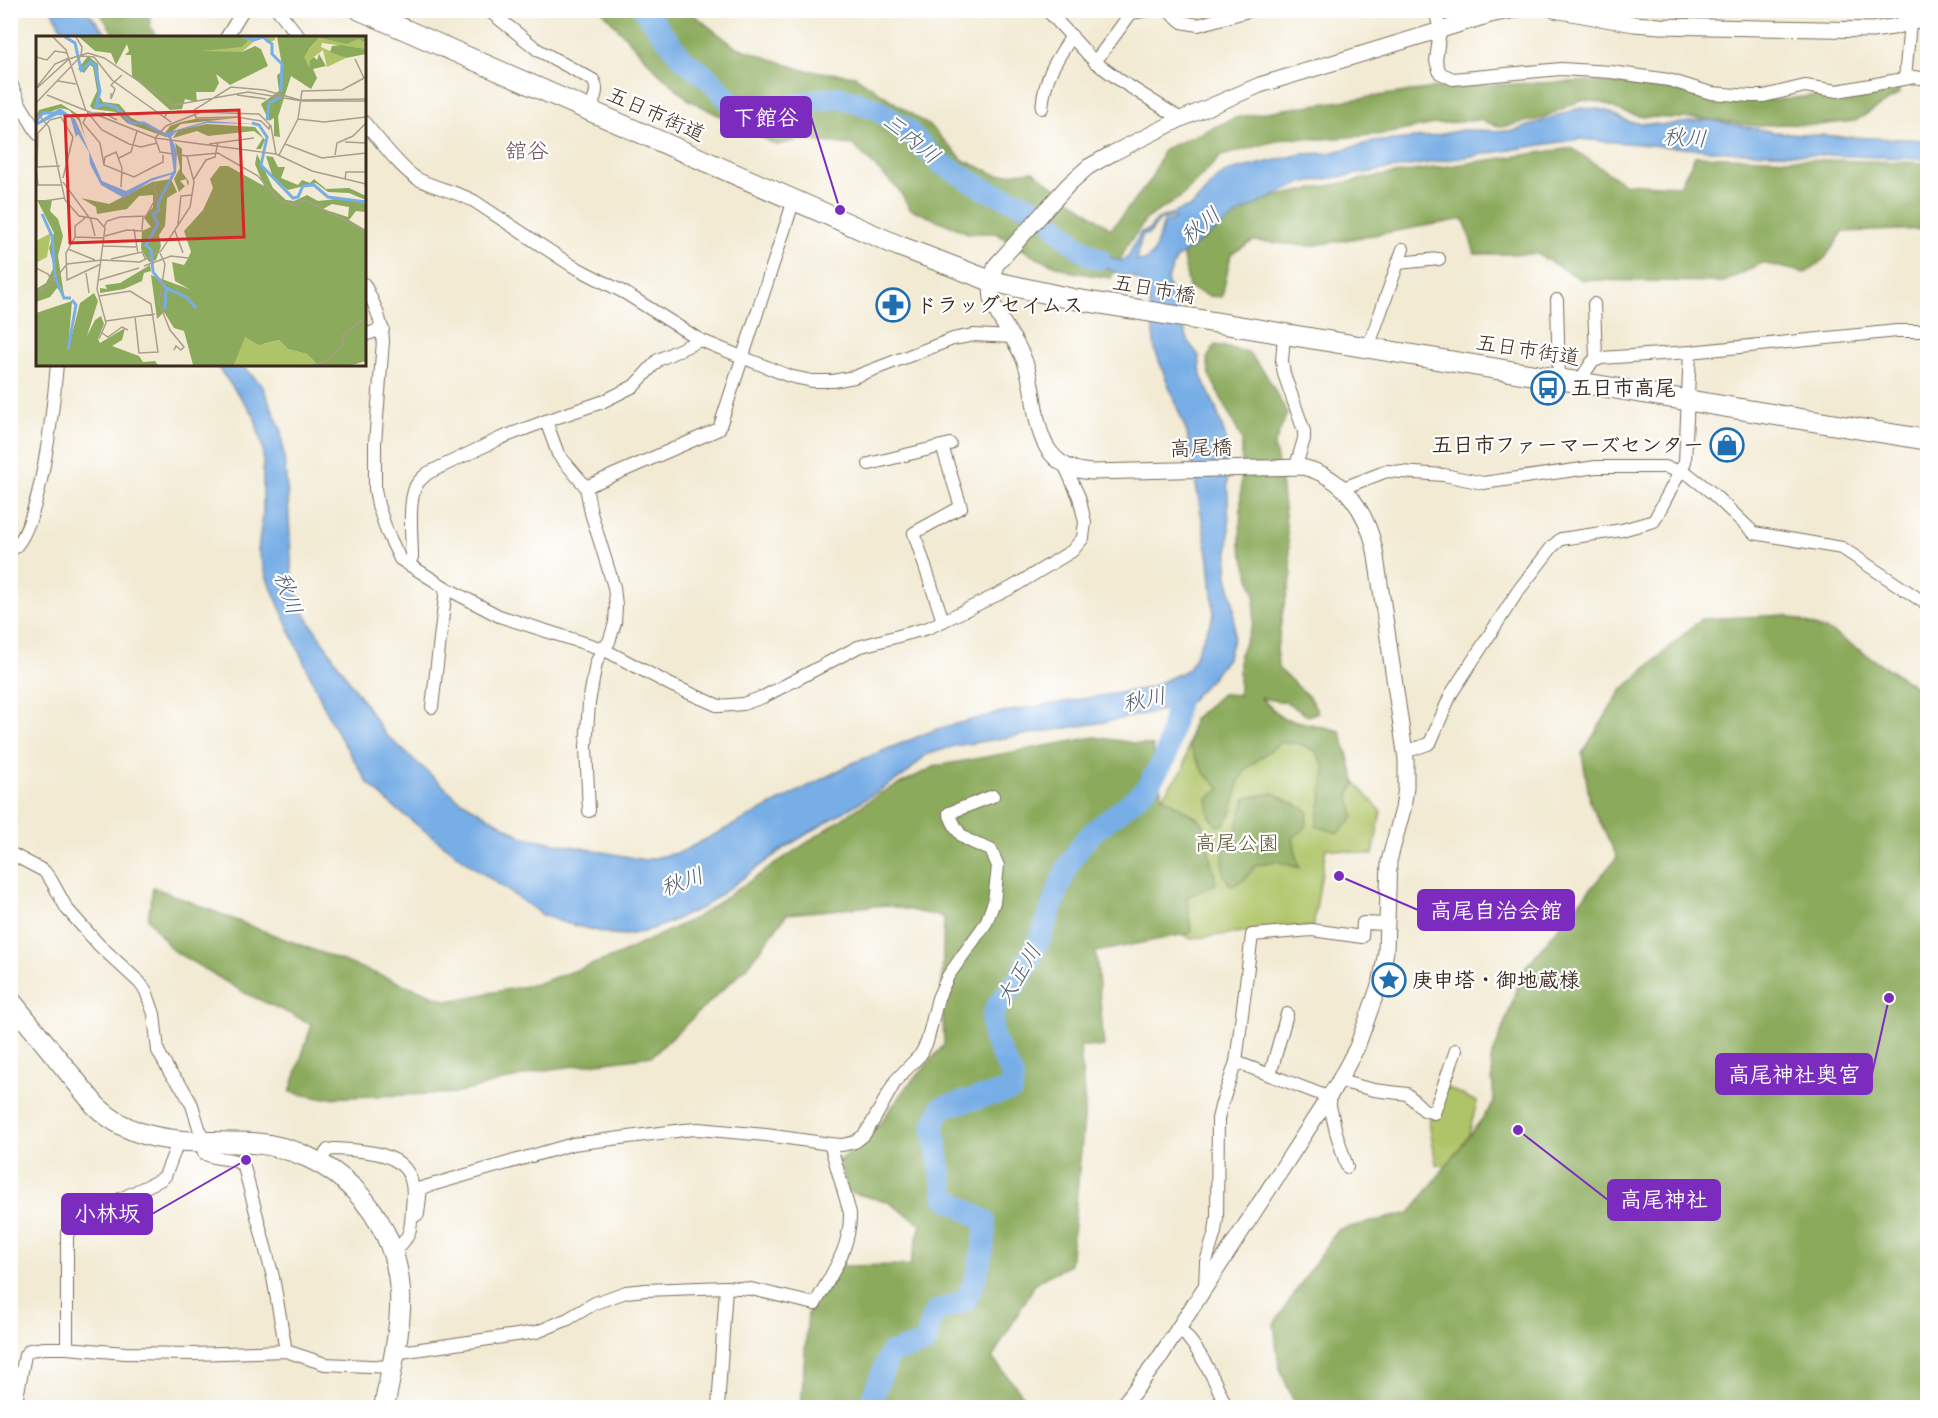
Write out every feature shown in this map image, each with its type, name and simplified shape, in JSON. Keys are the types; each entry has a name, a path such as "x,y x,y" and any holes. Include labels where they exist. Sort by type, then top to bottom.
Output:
{"main road":[{"name":"五日市街道","path":"360,10 921,255 991,281 1073,299"},
{"name":"五日市橋","path":"1073,299 1228,326"},
{"name":"五日市街道","path":"1228,326 1928,440"},
{"path":"10,1000 90,1099 105,1115 125,1128 154,1138 271,1145 300,1153 343,1178 364,1199 378,1219 393,1252 398,1273 400,1299 384,1407"}],"street":[{"path":"227,36 243,10"},
{"path":"278,10 298,36"},
{"path":"488,10 538,50 593,80 596,90 590,111"},
{"path":"1047,10 1095,62 1181,119"},
{"path":"1095,62 1131,13 1149,10"},
{"path":"1168,10 1182,21 1198,25 1252,10"},
{"path":"1435,10 1440,30 1436,61 1440,73 1453,80 1561,69 1669,80 1711,93 1764,96 1805,86 1838,91 1914,77 1928,79"},
{"path":"366,288 379,314 383,329 375,442 375,489 378,505 393,547 400,559 446,588 499,616 619,655 671,685 719,706 743,704 763,697 858,647 928,627 1011,588 1072,551 1083,538 1085,522 1079,497 1064,464 1050,450 1040,433 1027,368 994,307 991,281 996,265 1083,172 1099,160 1181,119 1260,85 1496,13 1516,10"},
{"path":"1554,10 1660,26 1864,30 1886,28 1928,18"},
{"path":"1905,79 1910,22"},
{"path":"1042,108 1044,87 1050,71 1071,36"},
{"path":"10,81 20,104 36,131"},
{"path":"366,124 398,160 402,168 417,178 474,201 571,265 625,293 700,340 789,376 812,381 833,381 854,376 953,339 974,335 1012,338"},
{"path":"586,488 719,429 794,201"},
{"path":"1368,348 1403,249"},
{"path":"1398,263 1439,259"},
{"path":"1557,300 1568,381"},
{"path":"1594,304 1596,359"},
{"path":"366,334 383,329"},
{"path":"1568,381 1596,359 1897,332 1928,332"},
{"path":"1121,1407 1158,1360 1339,1080 1357,1047 1381,980 1386,951 1389,861 1406,794 1407,779 1374,545 1364,515 1343,488 1319,472 1296,466 1304,431 1284,374 1282,361 1284,334"},
{"path":"410,565 412,498 415,486 428,473 501,438 602,402 634,386 657,360 700,340"},
{"path":"1405,752 1431,741 1451,694 1518,591 1561,539 1622,530 1654,521 1685,462 1690,352"},
{"path":"10,551 22,539 44,468 57,366"},
{"path":"546,421 558,454 586,488 591,513 614,587 615,623 609,642 596,663 587,724 589,811"},
{"path":"870,464 946,445 961,507 914,533 943,621"},
{"name":"高尾橋","path":"1064,464 1075,470 1086,472 1296,466"},
{"path":"1343,488 1387,471 1444,475 1483,483 1596,467 1665,467 1688,474 1711,492 1754,533 1842,548 1928,606"},
{"path":"432,707 446,588"},
{"path":"412,1218 418,1214 421,1188 573,1144 693,1129 766,1135 842,1145 855,1142 864,1135 896,1080 921,1054 927,1042 938,998 948,976 986,923 994,902 998,866 991,850 957,834 948,813 993,796"},
{"path":"10,853 44,871 67,909 99,945 146,991 154,1014 158,1052 192,1105 204,1153 238,1161 244,1167 273,1277 286,1351"},
{"path":"1204,1288 1206,1262 1218,1217 1218,1119 1236,1062 1252,935 1312,930 1362,937 1363,923 1387,924"},
{"path":"1270,1075 1287,1014"},
{"path":"1339,1080 1374,1090 1407,1094 1424,1110 1434,1113 1456,1050"},
{"path":"1236,1062 1329,1097"},
{"path":"1329,1097 1336,1132 1347,1167"},
{"path":"67,1348 67,1233 112,1203 165,1176 179,1140"},
{"path":"15,1407 24,1355 30,1350 44,1348 193,1354 286,1351 325,1364 392,1360 537,1332 568,1319 595,1303 626,1292 664,1288 726,1287 751,1289 815,1304 844,1250 849,1234 850,1213 830,1144"},
{"path":"319,1162 328,1150 334,1149 375,1154 397,1162 405,1168 412,1181 412,1218 406,1241 393,1252"},
{"path":"718,1407 726,1287"},
{"path":"1179,1328 1203,1359 1227,1407"}],"green space":[{"path":"99,11 149,11 150,27 156,36 115,36"},
{"path":"602,11 689,11 734,46 803,70 855,76 931,127 963,160 997,175 1033,171 1111,229 1150,181 1164,149 1235,118 1284,109 1442,87 1588,81 1777,100 1826,94 1857,95 1898,84 1899,94 1855,121 1817,125 1759,126 1705,119 1643,117 1623,112 1601,102 1581,100 1540,119 1501,127 1479,120 1434,124 1385,134 1323,139 1287,138 1221,156 1181,197 1147,218 1128,244 1111,278 1072,272 1037,258 996,233 968,233 910,209 899,190 853,145 801,140 776,145 689,100 654,68"},
{"path":"1572,148 1623,183 1680,186 1695,156 1927,163 1927,229 1843,232 1825,258 1806,273 1762,263 1724,282 1582,280 1537,254 1475,254 1464,219 1311,246 1253,241 1231,254 1222,297 1209,296 1189,288 1182,251 1247,202 1379,176"},
{"path":"1215,345 1248,352 1265,373 1287,413 1274,446 1280,473 1292,575 1283,610 1277,649 1278,668 1311,699 1318,712 1308,716 1286,702 1261,698 1282,718 1340,731 1356,783 1349,794 1354,817 1338,833 1316,826 1325,768 1316,751 1297,743 1280,743 1246,769 1239,781 1232,811 1225,824 1217,826 1209,815 1208,798 1221,789 1205,774 1189,746 1193,720 1222,694 1239,695 1239,657 1253,623 1255,594 1240,546 1242,440 1210,376 1207,359"},
{"path":"1786,615 1833,633 1927,694 1927,1407 1296,1407 1279,1366 1274,1324 1337,1230 1410,1213 1494,1103 1491,1060 1525,968 1617,857 1590,802 1582,754 1621,691 1701,619"},
{"name":"高尾公園","path":"1222,694 1260,697 1282,718 1340,731 1356,783 1381,811 1373,855 1326,848 1313,927 1250,931 1191,939 1124,895 1162,796 1184,768 1193,720"},
{"path":"1095,737 1153,746 1162,796 1203,822 1216,884 1187,897 1191,933 1096,952 1104,1047 1080,1046 1085,1108 1070,1265 1037,1281 992,1358 1027,1400 1017,1408 801,1407 808,1312 833,1266 910,1265 921,1224 888,1202 849,1192 838,1161 870,1136 910,1083 944,1045 942,987 944,917 885,905 787,914 748,966 652,1056 544,1070 458,1093 320,1098 290,1092 312,1024 245,993 172,950 148,919 153,887 448,1001 536,984 616,956 695,918 879,794 936,766"},
{"path":"1273,793 1308,811 1306,827 1293,838 1299,868 1276,861 1256,865 1244,880 1231,886 1223,874 1223,843 1235,833 1246,798"},
{"path":"1441,1085 1477,1102 1464,1154 1448,1166 1436,1164 1429,1122"}],"water":[{"path":"52,11 87,11 108,36 65,36"},
{"name":"秋川","path":"1586,108 1605,110 1629,122 1664,125 1708,120 1774,132 1927,140 1927,159 1721,151 1579,139 1301,183 1241,212 1176,259 1167,281 1189,343 1199,356 1201,376 1216,408 1226,439 1229,530 1227,575 1234,607 1234,636 1228,657 1212,678 1186,705 1111,721 954,746 926,755 905,775 787,846 703,907 663,925 626,935 611,934 543,915 396,809 368,783 332,724 267,578 258,550 263,513 263,449 254,415 217,366 242,366 262,385 281,430 288,497 292,581 305,615 385,734 458,799 523,837 645,860 681,852 853,763 937,729 998,713 1149,688 1189,669 1214,615 1209,560 1187,433 1155,350 1148,288 1132,276 1122,275 1086,260 1073,243 1121,261 1127,258 1141,232 1149,230 1157,219 1192,206 1216,179 1226,172 1302,154 1329,153 1373,142 1426,137 1463,130 1514,131 1576,109","holes":["1172,217 1176,219 1164,222 1154,252 1145,261 1136,260 1142,235 1149,234 1160,220"]}],"waterway":[{"name":"三内川","path":"644,10 682,58 709,79 734,106 760,114 812,101 841,97 876,109 906,129 939,162 984,189 1033,208 1044,215 1073,243 1099,259"},
{"name":"大正川","path":"868,1408 890,1353 926,1343 931,1320 937,1311 965,1301 980,1262 985,1221 945,1197 933,1126 942,1107 1012,1090 1013,1077 993,1037 992,1019 997,1005 1019,979 1042,934 1066,869 1083,842 1147,787 1166,757 1179,695"}],"place":[{"name":"下館谷","path":"840,210"},
{"name":"ドラッグセイムス","path":"893,305"},
{"name":"五日市高尾","path":"1548,388"},
{"name":"五日市ファーマーズセンター","path":"1727,445"},
{"name":"高尾自治会館","path":"1339,876"},
{"name":"庚申塔・御地蔵様","path":"1389,980"},
{"name":"高尾神社奥宮","path":"1889,998"},
{"name":"高尾神社","path":"1518,1130"},
{"name":"小林坂","path":"246,1160"}],"district":[{"name":"舘谷","path":"527,150"}]}
